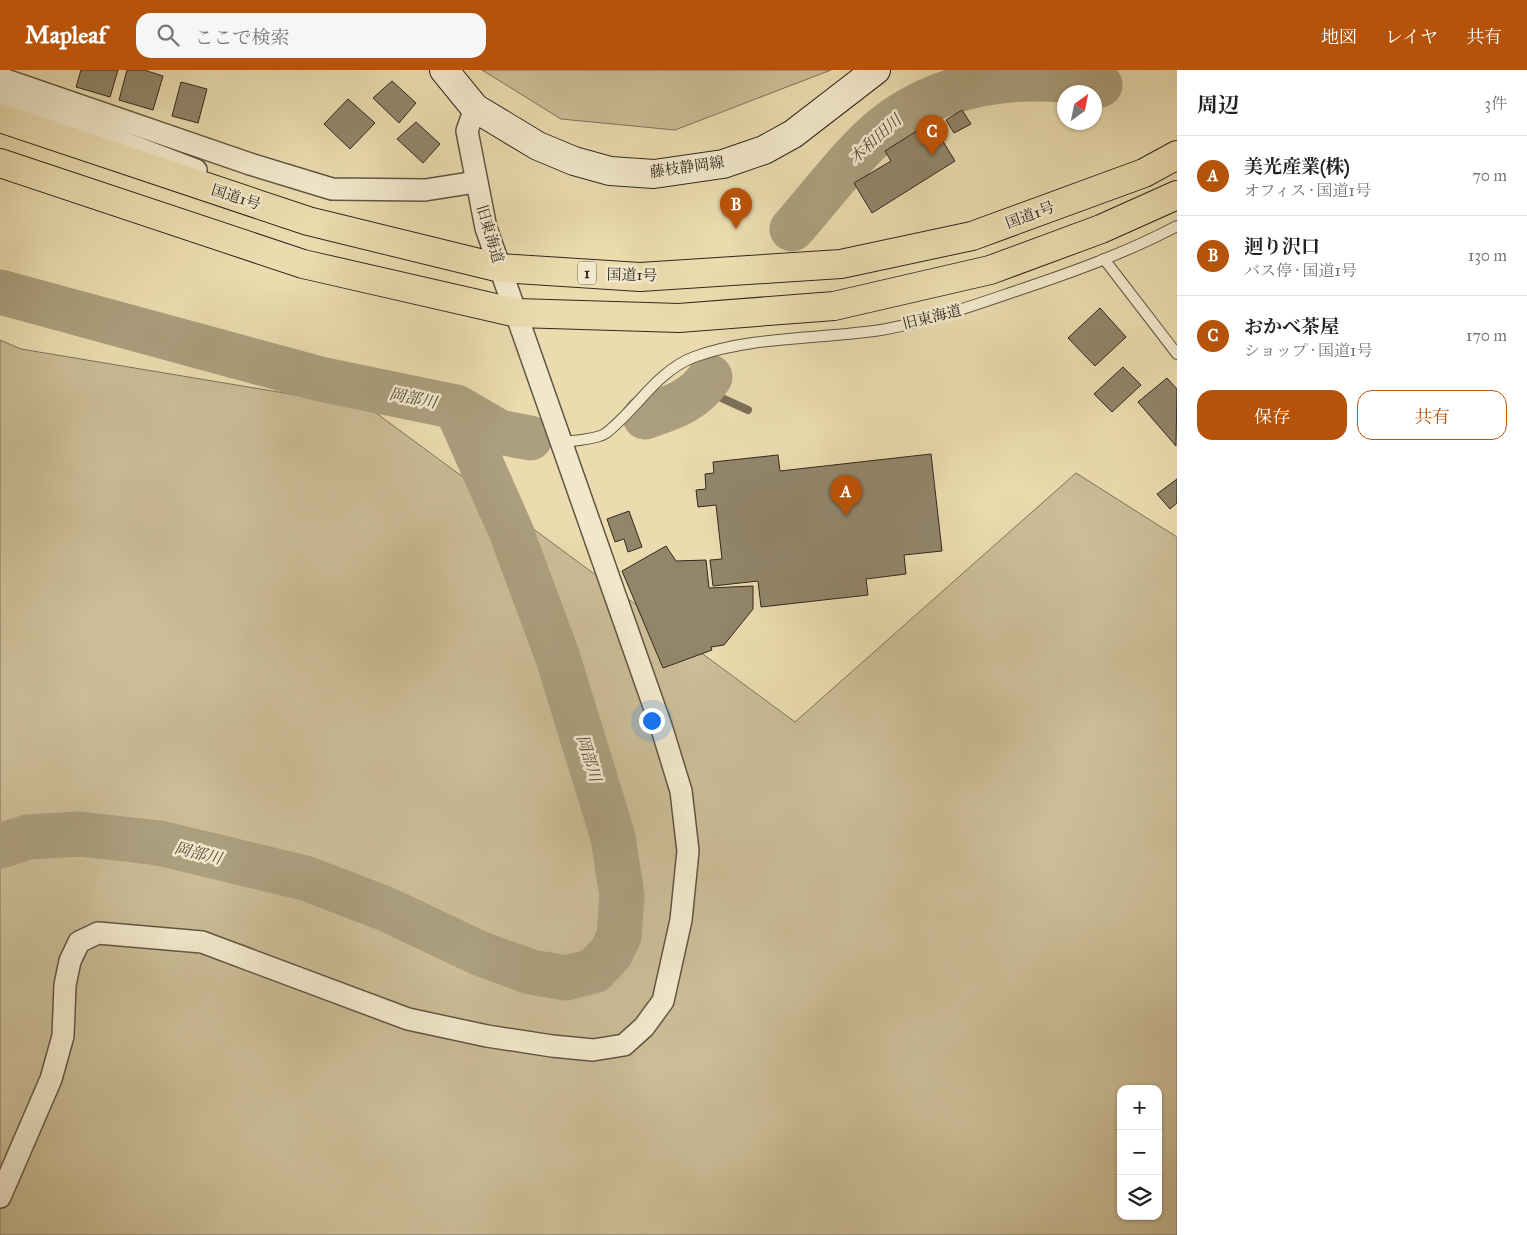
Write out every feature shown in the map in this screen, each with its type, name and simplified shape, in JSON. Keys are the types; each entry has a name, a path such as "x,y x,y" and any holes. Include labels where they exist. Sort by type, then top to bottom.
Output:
{"highway":[{"name":"国道1号","path":"0,118 308,221 500,268 640,277 841,264 972,236 1144,173 1177,155"},
{"path":"0,163 303,264 517,313 679,318 834,306 990,270 1101,229 1177,195"}],"main road":[{"name":"藤枝静岡線","path":"444,70 475,108 538,146 574,162 610,171 654,174 723,164 764,150 792,134 876,70"}],"street":[{"path":"0,78 250,164 332,188 426,190 476,182"},
{"path":"0,95 252,192 308,221"},
{"name":"旧東海道","path":"0,1197 51,1079 63,1036 65,985 70,961 79,942 98,932 202,942 408,1019 487,1036 552,1046 593,1050 624,1045 644,1026 663,1001 681,920 688,851 681,791 662,729 562,442 530,358 517,313 486,228 467,131 475,108"}],"lane":[{"name":"旧東海道","path":"562,442 604,435 643,395 676,367 694,357 748,344 882,329 957,311 1149,241 1177,226"},
{"path":"1104,258 1177,354"}],"shaded area":[{"path":"482,70 831,70 675,130 561,119"},
{"path":"0,340 21,349 368,407 795,722 1076,473 1177,537 1177,1235 0,1235"}],"building":[{"path":"81,70 118,70 110,97 76,87"},
{"path":"127,70 144,70 163,76 153,110 119,100"},
{"path":"392,81 416,103 399,123 373,98"},
{"path":"181,82 207,89 198,123 172,116"},
{"path":"348,99 375,123 350,149 324,124"},
{"path":"962,110 971,124 954,133 946,120"},
{"path":"416,122 440,144 423,163 397,139"},
{"path":"931,122 955,161 872,213 854,183 891,161 885,151"},
{"path":"1100,308 1126,337 1095,366 1068,338"},
{"path":"1123,367 1141,385 1112,412 1094,394"},
{"path":"1167,378 1177,389 1176,446 1138,402"},
{"path":"931,454 942,551 904,555 906,574 866,579 868,595 761,607 758,581 713,586 710,560 722,559 716,505 698,507 696,490 706,489 705,474 714,473 713,462 778,455 780,471"},
{"path":"1177,479 1177,503 1170,509 1157,494"},
{"path":"629,511 642,547 628,552 624,539 615,542 607,519"},
{"path":"666,546 676,561 706,560 709,588 753,586 753,609 724,645 711,647 712,650 663,668 622,571"}],"waterway":[{"name":"木和田川","path":"792,229 839,173 870,140 894,120 920,104 948,93 1008,80 1038,79 1100,85"},
{"name":"岡部川","path":"0,292 320,379 456,407 499,432 530,438"},
{"name":"木和田川","path":"645,417 681,403 697,392 710,377"},
{"path":"702,389 748,410"},
{"name":"岡部川","path":"0,846 28,837 80,834 159,843 305,878 386,909 481,954 531,972 566,978 594,971 611,953 619,936 622,896 613,837 558,658 511,531 456,407"}],"place":[{"name":"おかべ茶屋","path":"932,156"},
{"name":"迴り沢口","path":"736,229"},
{"name":"美光産業(株)","path":"846,516"}]}
